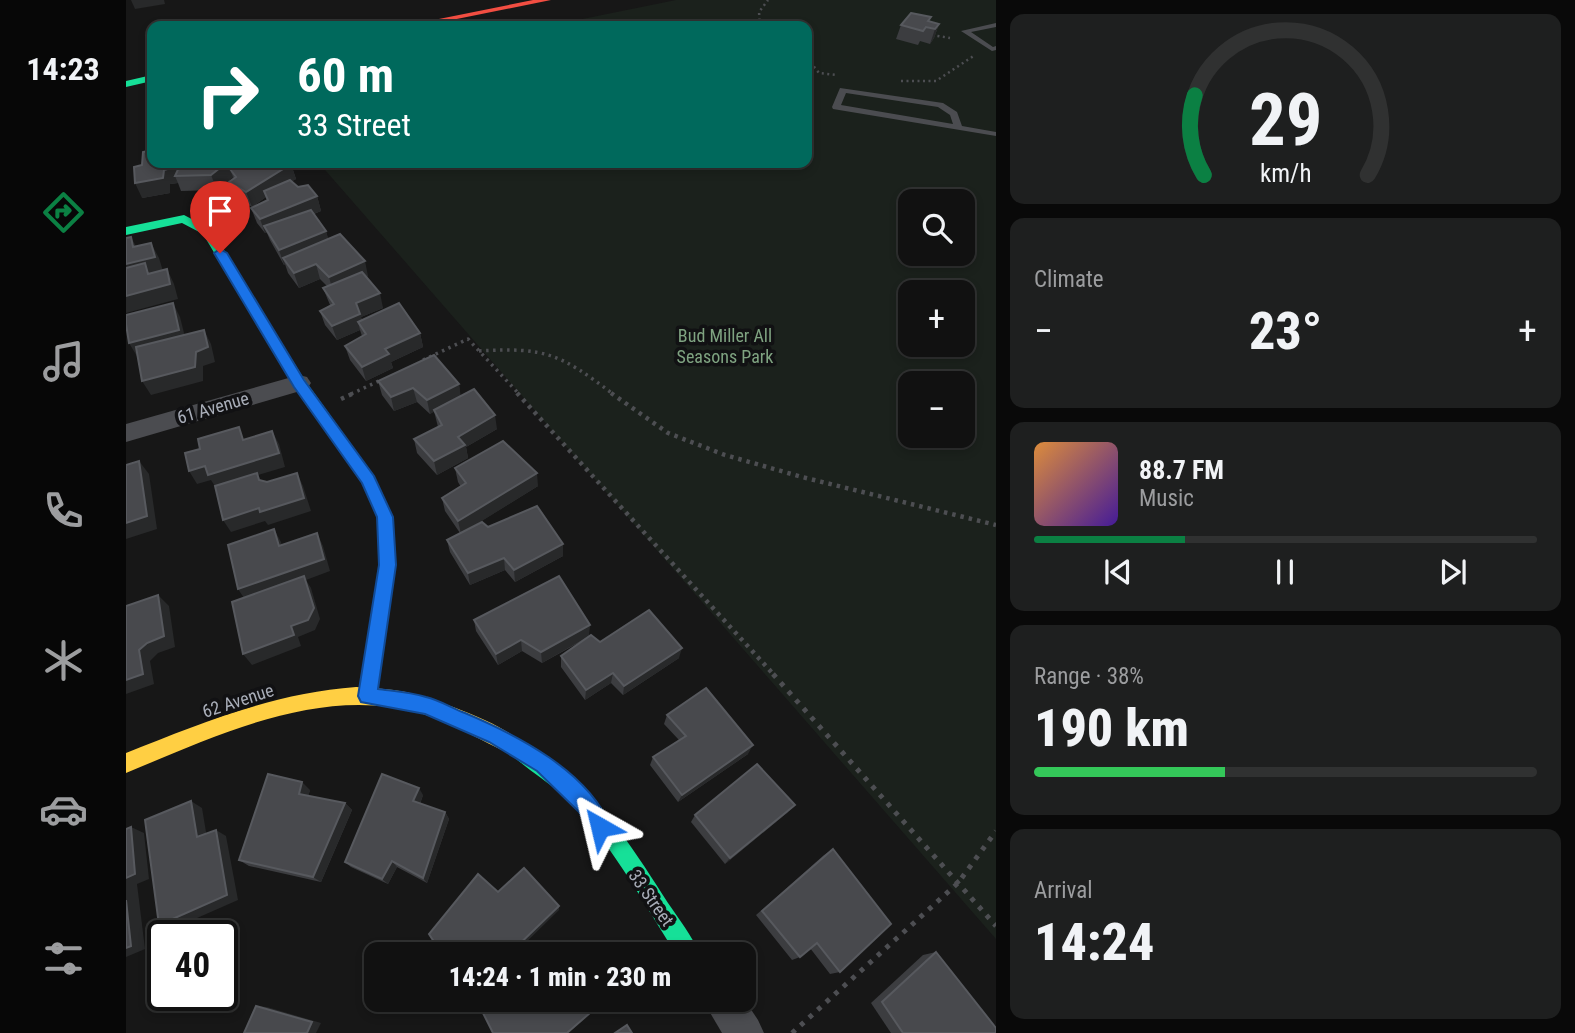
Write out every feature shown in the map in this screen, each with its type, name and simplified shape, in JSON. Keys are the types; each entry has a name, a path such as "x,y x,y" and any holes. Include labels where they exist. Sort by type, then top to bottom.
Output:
{"street":[{"path":"436,21 547,0"},
{"path":"126,231 184,219 207,232 299,383 369,480 385,517 387,565 368,696"},
{"name":"61 Avenue","path":"126,433 299,383"},
{"name":"62 Avenue","path":"126,763 241,719 300,702 368,696"},
{"name":"33 Street","path":"368,696 425,705 495,736 544,764 586,805 681,942"},
{"path":"730,1012 745,1033"}],"lane":[{"path":"996,24 965,31 992,49 996,48"},
{"path":"958,127 954,114 940,105 843,90 836,107 996,134"}],"path":[{"path":"758,21 759,9 768,0"},
{"path":"892,81 936,81 978,53"},
{"path":"812,64 819,73 843,76"},
{"path":"419,362 468,339 729,624 996,926"},
{"path":"480,351 541,352 572,364 613,397 659,428 697,445 787,473 996,525"},
{"path":"345,398 382,380"},
{"path":"792,1033 958,883 996,831"}],"green space":[{"name":"Bud Miller All Seasons Park","path":"676,0 996,0 996,939 323,168 812,168 812,21 573,21"}],"building":[{"path":"911,13 931,17 928,21 939,24 935,29 926,27 923,31 901,25"},
{"path":"147,151 147,168 171,168 164,170 163,178 135,183 134,167 142,165 143,152"},
{"path":"179,168 220,168 211,175 175,176"},
{"path":"285,168 246,192 229,182 236,177 230,169"},
{"path":"290,180 298,187 308,185 317,196 260,219 251,208 268,200 264,191"},
{"path":"311,210 326,231 279,250 264,226"},
{"path":"340,234 365,261 329,277 316,264 294,273 283,258"},
{"path":"131,237 133,247 151,243 155,257 126,264 126,238"},
{"path":"145,263 148,274 167,269 170,284 126,296 126,268"},
{"path":"362,272 380,293 356,303 360,314 332,326 320,311 334,304 323,288"},
{"path":"173,303 179,330 129,343 126,315"},
{"path":"399,303 420,333 385,349 389,354 362,367 345,346 366,334 358,322"},
{"path":"204,330 208,347 196,352 195,367 142,381 136,347"},
{"path":"434,355 459,384 427,400 413,388 391,397 378,381"},
{"path":"474,389 495,415 458,437 465,445 434,461 414,439 442,425 434,410"},
{"path":"239,427 243,440 272,431 279,453 208,475 205,466 189,471 185,453 200,449 198,439"},
{"path":"503,441 537,473 458,521 442,498 466,483 455,468"},
{"path":"139,461 147,516 126,523 126,465"},
{"path":"257,473 259,480 267,482 297,473 304,498 260,512 259,508 223,520 215,486"},
{"path":"537,506 563,544 514,570 504,558 468,573 447,540 482,522 488,527"},
{"path":"274,529 279,546 317,533 324,559 238,589 228,545"},
{"path":"304,576 314,608 308,620 291,626 294,635 243,654 232,602"},
{"path":"559,576 590,625 541,652 521,640 496,654 474,620"},
{"path":"158,595 164,636 147,643 139,650 143,674 126,680 126,606"},
{"path":"649,610 682,648 624,686 613,673 586,690 561,656 591,635 600,642"},
{"path":"706,688 753,745 682,795 653,757 686,736 667,715"},
{"path":"757,764 795,805 730,858 695,815"},
{"path":"268,774 302,782 299,794 345,803 313,877 239,860"},
{"path":"382,774 419,788 413,801 445,812 423,878 392,861 382,879 345,862"},
{"path":"191,801 197,837 216,830 227,895 170,920 158,920 145,820"},
{"path":"131,827 135,874 126,878 126,829"},
{"path":"833,849 891,924 840,972 817,943 800,957 762,911"},
{"path":"524,868 559,906 522,942 434,942 429,934 478,874 498,892"},
{"path":"126,900 131,946 126,948"},
{"path":"936,952 996,1028 996,1033 903,1033 882,1002"},
{"path":"256,1006 312,1022 307,1033 244,1033"},
{"path":"482,1012 591,1012 567,1033 493,1033"},
{"path":"627,1025 632,1033 615,1033"}],"traffic: fast":[{"path":"126,84 147,79"},
{"path":"126,231 184,219 207,232 299,383 369,480 385,517 387,565 368,696"},
{"path":"515,747 569,788 592,813 633,868 681,942"}],"traffic: slow":[{"path":"126,763 255,714 288,705 356,696 390,698 438,710 470,723 515,747"}],"traffic: jam":[{"path":"436,21 547,0"}],"route":[{"path":"220,253 299,383 369,480 385,517 387,565 368,696 425,705 495,736 544,764 586,805 600,827"}]}
